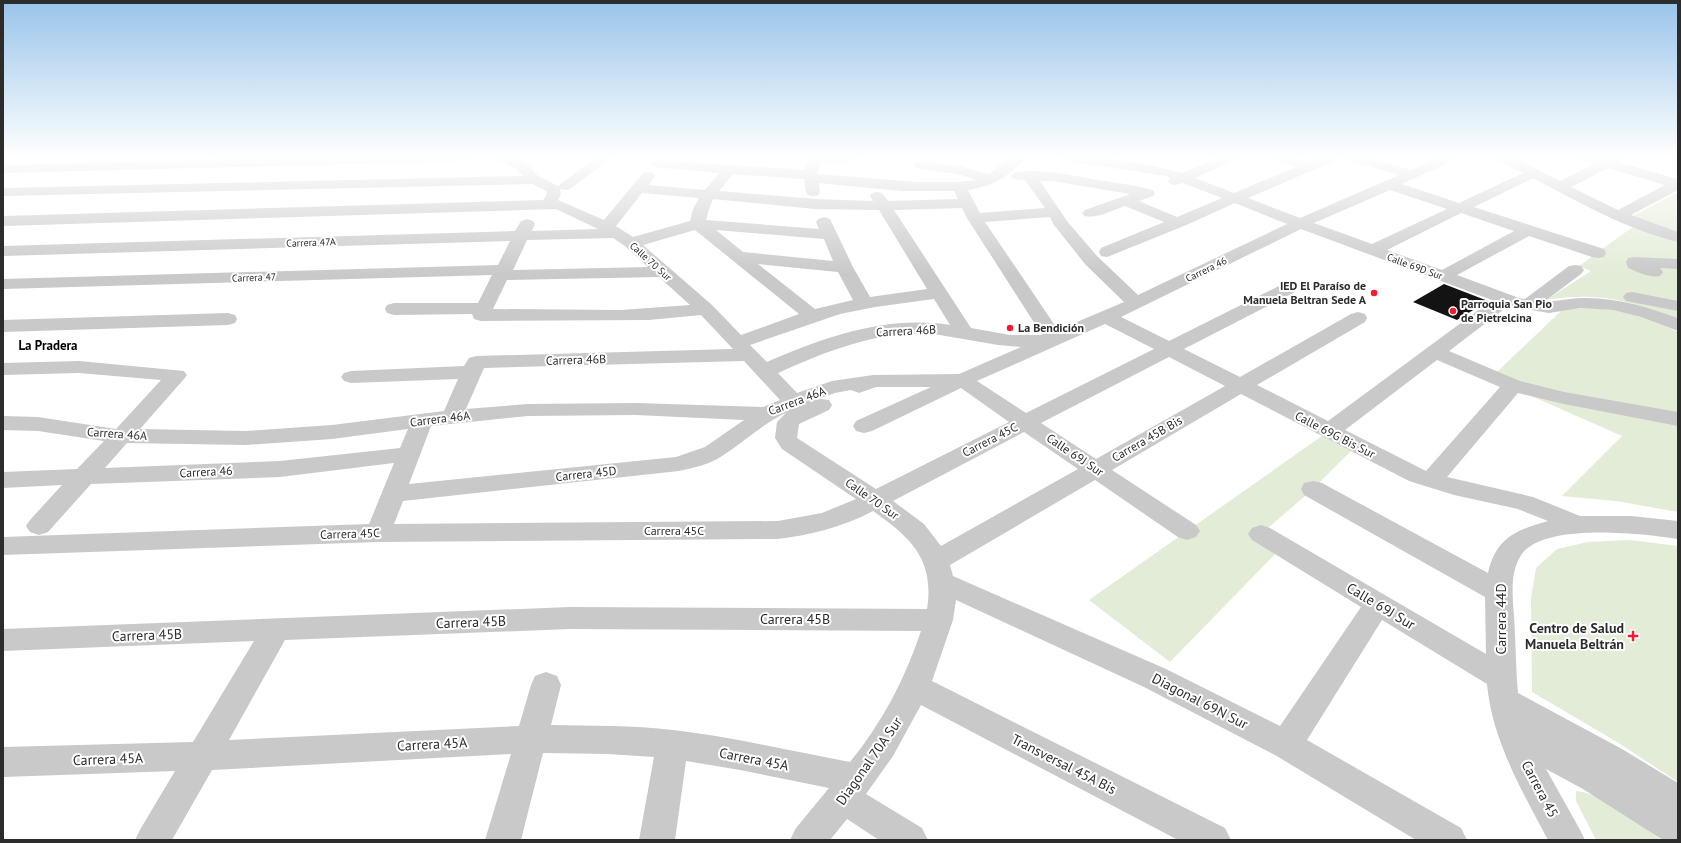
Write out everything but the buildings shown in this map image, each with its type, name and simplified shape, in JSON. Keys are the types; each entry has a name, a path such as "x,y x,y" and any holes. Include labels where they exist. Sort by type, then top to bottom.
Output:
{"street":[{"path":"81,238 138,196"},
{"path":"298,242 340,196"},
{"path":"483,311 521,236 542,204 551,196"},
{"path":"619,234 635,196"},
{"path":"708,196 698,214 698,224 739,257 804,319 816,348"},
{"path":"734,196 815,204 1055,212"},
{"path":"814,196 815,204 844,267 864,303"},
{"path":"877,196 964,334"},
{"path":"964,196 971,210 1054,339"},
{"path":"1044,196 1060,222 1091,260 1136,303"},
{"path":"1090,212 1139,196"},
{"name":"Calle 69D Sur","path":"1232,196 1301,224 1506,299 1528,305 1550,307 1581,303 1605,304 1635,310 1678,325"},
{"path":"1107,252 1240,196"},
{"name":"Carrera 46","path":"864,426 962,380 1136,303 1301,224 1364,196"},
{"path":"1425,196 1598,253"},
{"path":"1374,250 1484,196"},
{"path":"1578,196 1618,216 1675,238"},
{"path":"1618,216 1655,196"},
{"path":"1127,201 1178,223"},
{"name":"Calle 70 Sur","path":"3,221 542,204 562,205 619,234 664,272 705,309 793,401"},
{"name":"Carrera 47A","path":"3,251 619,234 698,224 830,236"},
{"path":"1443,276 1528,230"},
{"path":"739,257 844,267"},
{"path":"1654,272 1637,266 1634,262 1678,264"},
{"path":"1528,305 1575,270"},
{"name":"Carrera 47","path":"3,284 503,273 664,272"},
{"name":"Carrera 45C","path":"3,546 378,533 778,530 798,528 836,518 874,500 1289,288"},
{"name":"Carrera 46B","path":"351,377 474,367 743,349 804,319 864,303 939,293"},
{"path":"1605,304 1604,299 1611,296 1650,300 1678,306"},
{"path":"1329,432 1506,299"},
{"path":"394,309 603,315 685,312 705,309"},
{"name":"Calle 69G Bis Sur","path":"1104,316 1404,470 1432,482 1518,501 1542,509 1577,525"},
{"name":"Carrera 45B Bis","path":"939,571 1095,469 1358,318"},
{"path":"3,326 228,319"},
{"name":"Carrera 46B","path":"764,371 816,348 848,337 902,329 939,329 964,334 1024,341 1054,339"},
{"path":"1436,352 1513,385 1564,398 1678,419"},
{"path":"3,369 86,367 138,373 177,375 39,526"},
{"path":"452,417 474,367"},
{"name":"Carrera 46","path":"786,429 788,422 796,416 873,381 962,380"},
{"name":"Calle 69J Sur","path":"962,380 1187,531"},
{"name":"Carrera 46A","path":"3,423 38,424 90,433 121,436 245,438 332,432 452,417 528,410 685,410 766,414 793,401 832,387 873,381"},
{"path":"1432,482 1463,442 1513,385"},
{"name":"Carrera 45D","path":"393,494 679,464 713,452 766,414"},
{"path":"378,533 422,421"},
{"name":"Calle 70 Sur","path":"786,429 786,438 790,444 874,500 918,533 939,571"},
{"name":"Carrera 46","path":"3,480 280,469 408,454"},
{"path":"1313,489 1500,592"},
{"name":"Carrera 44D","path":"1515,737 1503,689 1500,579 1509,551 1518,542 1537,533 1577,525 1602,522 1628,523 1678,530"},
{"name":"Calle 69J Sur","path":"1261,534 1610,759 1678,801"},
{"name":"Diagonal 70A Sur","path":"808,840 850,789 885,742 916,688 939,620 942,604 939,571"},
{"name":"Diagonal 69N Sur","path":"939,571 1286,744 1449,840"},
{"path":"1286,744 1372,615"},
{"name":"Carrera 45B","path":"3,640 570,618 939,620"},
{"path":"153,840 276,630"},
{"path":"503,840 546,685"},
{"name":"Transversal 45A Bis","path":"916,688 1213,840"},
{"path":"1515,737 1595,778 1678,830"},
{"name":"Carrera 45","path":"1515,737 1525,760 1568,840"},
{"name":"Carrera 45A","path":"3,762 202,756 531,739 608,740 672,744 740,755 850,789"},
{"path":"657,840 672,744"},
{"path":"850,789 910,840"}],"green space":[{"path":"1670,196 1678,196 1678,233 1631,217"},
{"path":"1634,226 1678,240 1678,319 1644,307 1614,299 1598,297 1565,297 1546,300 1591,271 1579,266"},
{"path":"1596,308 1632,314 1678,332 1678,512 1616,501 1562,496 1622,436 1520,391 1497,372 1561,311"},
{"path":"1322,436 1351,451 1313,489 1261,534 1282,547 1170,662 1089,600"},
{"path":"1630,540 1678,546 1678,782 1617,742 1532,692 1531,598 1536,568 1557,549 1588,542"},
{"path":"1576,791 1599,798 1621,810 1662,840 1596,840 1576,801"}],"place":[{"name":"IED El Paraíso de Manuela Beltran Sede A","path":"1374,293"},
{"name":"Parroquia San Pio de Pietrelcina","path":"1453,311"},
{"name":"La Bendición","path":"1010,328"},
{"name":"Centro de Salud Manuela Beltrán","path":"1633,636"}],"district":[{"name":"La Pradera","path":"48,345"}]}
